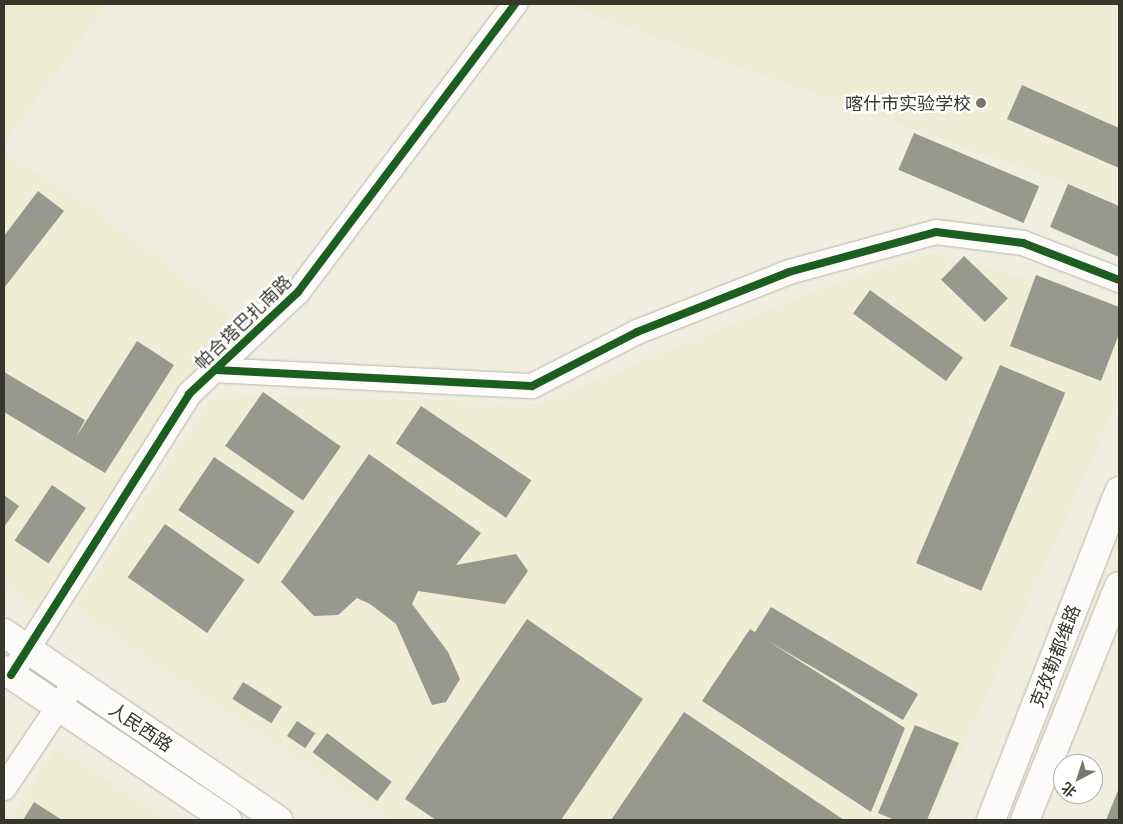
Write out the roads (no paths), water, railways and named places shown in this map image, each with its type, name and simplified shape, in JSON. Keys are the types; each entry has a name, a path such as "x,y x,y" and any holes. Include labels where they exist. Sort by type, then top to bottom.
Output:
{"main road":[{"name":"克孜勒都维路","path":"991,820 1119,491"},
{"name":"克孜勒都维路","path":"1025,820 1119,586"},
{"name":"人民西路","path":"4,633 278,820"},
{"name":"人民西路","path":"7,673 227,820"}],"street":[{"name":"帕合塔巴扎南路","path":"7,673 28,649 189,394 298,292 515,4"},
{"path":"215,370 532,386 637,332 789,272 936,232 1023,243 1119,280"},
{"path":"4,788 75,682"}],"place":[{"name":"喀什市实验学校","path":"981,103"}]}
